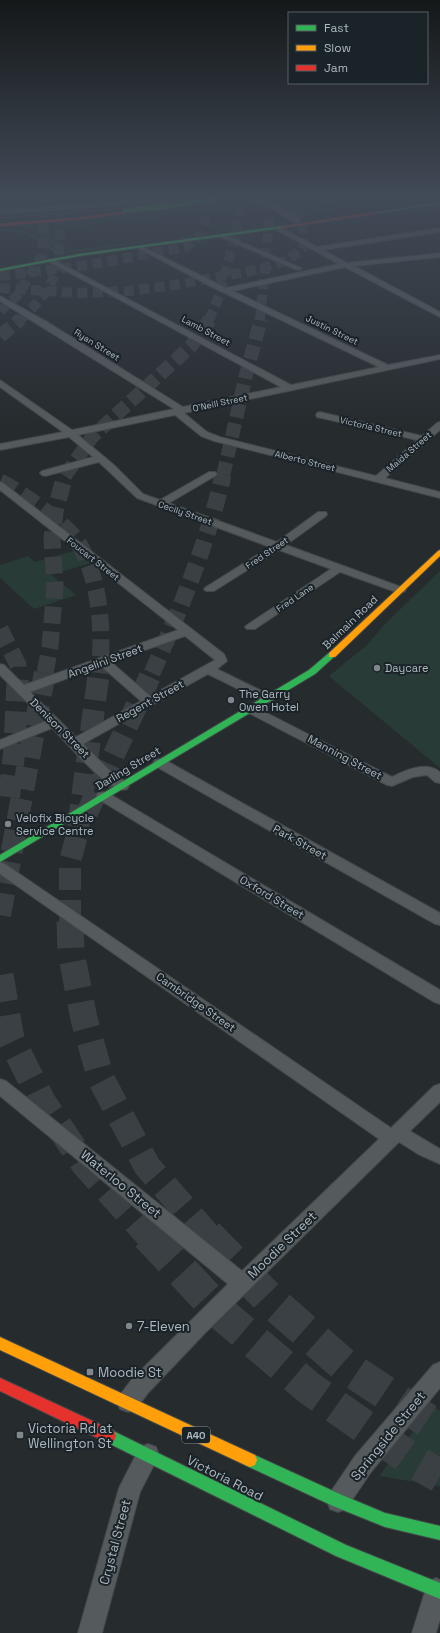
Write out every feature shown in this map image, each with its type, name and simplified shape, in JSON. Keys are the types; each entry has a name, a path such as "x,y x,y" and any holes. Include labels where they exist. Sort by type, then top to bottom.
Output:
{"main road":[{"name":"Balmain Road","path":"268,699 320,666 440,552"},
{"name":"Darling Street","path":"0,859 103,796 268,699"},
{"name":"A40","path":"0,1343 338,1502 385,1520 440,1533"},
{"name":"Victoria Road","path":"0,1384 148,1455 341,1551 438,1591"}],"street":[{"name":"Lamb Street","path":"74,272 288,388"},
{"name":"Justin Street","path":"190,272 387,368"},
{"path":"226,290 311,272"},
{"path":"359,272 440,315"},
{"name":"Ryan Street","path":"0,298 52,329 180,411"},
{"name":"O'Neill Street","path":"0,447 440,357"},
{"name":"Cecily Street","path":"0,383 70,433 101,458 140,496 400,590"},
{"name":"Alberto Street","path":"180,411 204,434 217,439 440,495"},
{"name":"Victoria Street","path":"320,415 423,439"},
{"name":"Maida Street","path":"378,479 440,424"},
{"path":"44,473 101,458"},
{"path":"160,504 212,474"},
{"name":"Foucart Street","path":"0,485 220,657"},
{"name":"Fred Street","path":"210,589 278,546 322,514"},
{"name":"Fred Lane","path":"251,627 339,568"},
{"name":"Angelini Street","path":"23,690 86,663 103,662 188,631"},
{"name":"Regent Street","path":"75,743 218,663 220,661 220,657"},
{"path":"103,662 149,702"},
{"name":"Denison Street","path":"0,668 104,773 122,786"},
{"path":"208,668 268,699"},
{"name":"Manning Street","path":"251,709 392,782 410,773 430,771 440,779"},
{"path":"0,744 55,722"},
{"name":"Park Street","path":"160,763 440,920"},
{"name":"Oxford Street","path":"103,796 440,998"},
{"name":"Cambridge Street","path":"0,867 395,1135 440,1157"},
{"name":"Waterloo Street","path":"0,1086 242,1283"},
{"name":"Moodie Street","path":"128,1402 140,1386 242,1283 440,1091"},
{"name":"Springside Street","path":"338,1502 363,1464 440,1372"},
{"name":"Crystal Street","path":"90,1633 130,1488 148,1455"},
{"path":"424,1633 438,1591"}],"green space":[{"path":"74,551 90,563 51,575 76,595 34,609 0,578 0,565 28,556 35,562"},
{"path":"440,571 440,768 329,676 367,645 386,623"},
{"path":"433,1406 440,1411 440,1486 379,1476"}],"tunnel":[{"path":"0,276 30,272"},
{"path":"21,289 32,272"},
{"path":"46,291 55,272"},
{"path":"225,276 244,272"},
{"path":"260,320 264,272"},
{"path":"46,291 77,293 128,291 175,285 225,276"},
{"path":"209,320 220,294 225,276"},
{"path":"0,288 21,289"},
{"path":"0,311 18,295 21,289"},
{"path":"21,289 46,291"},
{"path":"21,319 46,291"},
{"path":"0,336 21,319"},
{"path":"65,476 92,437 191,346 210,319"},
{"path":"223,476 246,375 261,319"},
{"path":"54,518 65,475"},
{"path":"152,673 173,626 202,550 223,475"},
{"path":"0,482 19,493 54,518"},
{"path":"45,673 50,647 55,585 52,539 54,518"},
{"path":"54,518 74,537 79,544 92,573 99,607 101,641 99,673"},
{"path":"0,629 18,665 18,672"},
{"path":"9,797 14,754 18,672"},
{"path":"0,915 45,672"},
{"path":"70,921 70,861 77,835 99,672"},
{"path":"87,813 152,672"},
{"path":"70,921 71,952 84,1019 101,1079 147,1166 208,1236"},
{"path":"0,975 11,1039 42,1101 85,1165 149,1236"},
{"path":"148,1235 222,1314 309,1388 412,1460 440,1476"},
{"path":"207,1235 271,1301 345,1366 440,1429"}],"traffic: fast":[{"path":"0,859 312,672 332,655"},
{"path":"109,1436 341,1551 440,1591"},
{"path":"250,1460 338,1501 385,1520 440,1533"}],"traffic: slow":[{"path":"332,655 440,552"},
{"path":"0,1343 250,1460"}],"traffic: jam":[{"path":"0,1384 109,1436"}],"place":[{"name":"Daycare","path":"377,668"},
{"name":"The Garry Owen Hotel","path":"231,700"},
{"name":"Velofix Bicycle Service Centre","path":"8,824"},
{"name":"7-Eleven","path":"129,1326"},
{"name":"Moodie St","path":"90,1372"},
{"name":"Victoria Rd at Wellington St","path":"20,1435"}]}
